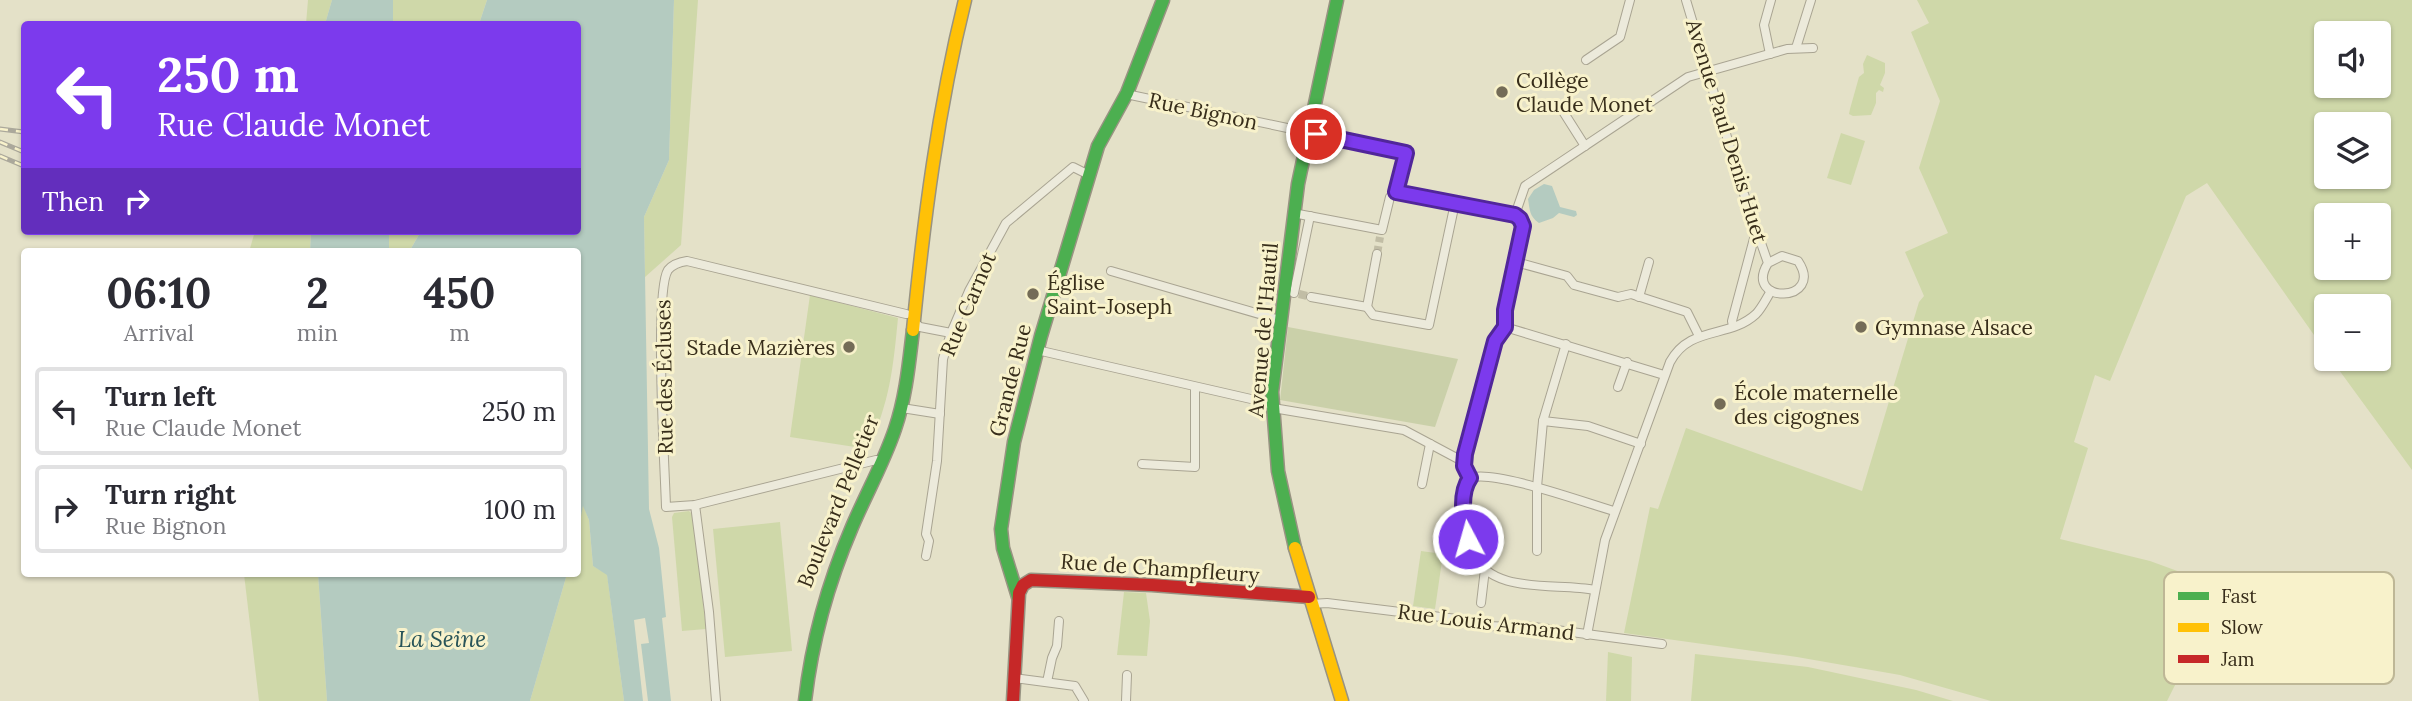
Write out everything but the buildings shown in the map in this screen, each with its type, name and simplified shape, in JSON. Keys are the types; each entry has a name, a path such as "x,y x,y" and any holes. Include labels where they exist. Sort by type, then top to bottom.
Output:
{"street":[{"name":"Boulevard Pelletier","path":"803,701 813,644 831,575 895,430 902,408 910,362 916,225 925,161 956,0"},
{"name":"Boulevard Pelletier","path":"803,701 807,645 826,574 876,460 895,407 928,185 955,38 965,0"},
{"name":"Grande Rue","path":"1013,701 1018,597 1001,536 1003,502 1014,442 1037,350 1098,146 1126,94 1161,0"},
{"name":"Avenue de l'Hautil","path":"1292,293 1293,213 1337,0"},
{"path":"1586,60 1620,37 1630,0"},
{"name":"Avenue Paul Denis Huet","path":"1686,0 1768,263"},
{"path":"1770,54 1764,25 1771,0"},
{"path":"1796,48 1811,0"},
{"path":"1515,215 1525,186 1688,77 1770,54 1796,48 1813,48"},
{"name":"Rue Bignon","path":"1126,94 1406,153 1396,192"},
{"path":"1559,106 1585,146"},
{"name":"Rue Carnot","path":"926,556 929,541 926,534 937,461 943,359 951,333 969,291 1006,223 1073,167 1089,175"},
{"path":"1293,213 1381,233 1390,197 1396,192 1515,215 1520,219 1523,226 1505,310 1505,327 1495,341 1464,462 1470,478"},
{"path":"1311,297 1367,307 1373,315 1429,325 1455,203"},
{"name":"Avenue de l'Hautil","path":"1310,216 1292,293 1280,320 1272,405 1279,485 1310,601 1342,701"},
{"path":"1733,326 1732,321 1756,231"},
{"path":"1367,307 1377,254"},
{"name":"Avenue Paul Denis Huet","path":"1787,256 1798,261 1803,273 1800,286 1790,294 1770,291 1764,280 1768,263 1777,257 1787,256"},
{"name":"Rue des Écluses","path":"695,505 666,507 662,362 663,286 668,269 679,262 687,261 910,317 920,327 951,333"},
{"path":"1516,262 1567,276 1574,285 1618,297 1630,294 1687,312 1699,337"},
{"path":"1639,297 1649,262"},
{"path":"1111,271 1280,320"},
{"path":"1587,635 1605,540 1614,511 1641,444 1664,375 1676,352 1688,341 1733,326 1757,313 1770,291"},
{"path":"1505,327 1664,375"},
{"path":"1537,551 1537,487 1543,421 1566,344"},
{"path":"1037,350 1272,405 1279,409 1404,430 1464,462"},
{"path":"1618,387 1627,362"},
{"path":"1142,464 1195,467 1195,388"},
{"path":"902,408 940,414"},
{"path":"1543,421 1588,426 1641,444"},
{"path":"1422,484 1430,443"},
{"path":"716,701 709,612 695,505 876,460"},
{"path":"1595,590 1572,586 1522,584 1504,580 1485,569 1472,554 1464,525 1466,485 1470,478 1480,475 1537,487 1614,511"},
{"path":"1481,603 1485,569"},
{"path":"1012,575 1034,579"},
{"name":"Rue de Champfleury","path":"1018,597 1023,585 1034,579 1152,585 1310,601"},
{"name":"Rue Louis Armand","path":"1310,601 1457,619 1472,624 1505,628 1527,626 1662,644"},
{"path":"1047,682 1057,646 1059,621"},
{"path":"1126,701 1127,675"},
{"path":"1014,678 1075,686 1084,701"}],"green space":[{"path":"308,0 332,0 326,21 306,21"},
{"path":"393,0 487,0 480,21 393,21"},
{"path":"674,0 698,0 681,245 645,277 644,217 669,160"},
{"path":"1917,0 2412,0 2412,470 2340,371 2391,371 2391,294 2314,294 2314,335 2207,183 2186,196 2110,381 2095,375 2074,442 2088,448 2060,539 2150,561 2180,572 2164,572 2164,684 2176,684 2167,701 1991,701 1900,675 1797,657 1624,633 1650,507 1658,509 1686,428 1862,491 1919,302 1924,296 1905,252 1948,233 1919,168 1940,101 1911,32 1929,23"},
{"path":"1867,55 1885,63 1885,73 1880,85 1884,88 1883,92 1879,90 1876,93 1876,103 1871,115 1853,116 1849,114 1850,109 1859,77 1864,73 1863,64"},
{"path":"1841,133 1865,141 1851,185 1827,178"},
{"path":"254,235 311,235 310,248 250,248"},
{"path":"389,235 419,235 411,248 389,248"},
{"name":"Stade Mazières","path":"810,295 898,318 889,385 868,449 790,437"},
{"path":"1288,327 1458,359 1435,427 1280,400"},
{"path":"583,504 589,520 593,566 607,574 624,701 530,701 566,577 581,577"},
{"path":"689,511 693,515 706,629 682,631 672,517 674,513"},
{"path":"780,522 792,651 725,657 713,529"},
{"path":"1421,551 1443,554 1435,609 1413,606"},
{"path":"244,577 318,577 327,701 259,701"},
{"path":"1124,592 1146,593 1150,621 1147,656 1117,655"},
{"path":"1608,652 1632,657 1631,701 1606,701"},
{"path":"1695,654 1808,667 1916,690 1953,701 1691,701"}],"water":[{"path":"332,0 393,0 393,21 326,21"},
{"path":"487,0 674,0 669,160 644,217 649,509 659,548 666,617 662,618 671,701 648,701 641,644 649,643 645,618 634,620 643,701 624,701 607,575 593,566 589,520 583,506 581,516 581,248 411,248 419,235 581,235 581,21 480,21"},
{"path":"1544,184 1552,186 1560,207 1576,211 1577,215 1574,217 1559,213 1539,223 1533,218 1528,199 1534,190"},
{"path":"311,235 389,235 389,248 310,248"},
{"name":"La Seine","path":"318,577 566,577 530,701 327,701"}],"tunnel":[{"path":"1377,254 1380,237"},
{"path":"1299,294 1311,297"}],"railway":[{"path":"0,129 21,132"},
{"path":"0,142 21,151"},
{"path":"0,156 21,165"}],"traffic: fast":[{"path":"1018,597 1003,548 1001,529 1014,442 1041,336 1098,146 1127,93 1163,0"},
{"path":"1295,548 1278,471 1272,392 1298,184 1337,0"},
{"path":"805,701 812,656 828,591 843,548 886,454 899,417 913,330"}],"traffic: slow":[{"path":"913,330 933,164 965,0"},
{"path":"1295,548 1342,701"}],"traffic: jam":[{"path":"1013,701 1019,593 1023,585 1031,580 1152,585 1309,597"}],"place":[{"name":"Collège Claude Monet","path":"1502,92"},
{"name":"Église Saint-Joseph","path":"1033,294"},
{"name":"Gymnase Alsace","path":"1861,327"},
{"name":"Stade Mazières","path":"849,347"},
{"name":"École maternelle des cigognes","path":"1720,404"}],"route":[{"path":"1316,134 1406,153 1396,192 1515,215 1523,226 1505,310 1505,327 1495,341 1465,454 1464,466 1470,478 1464,498 1464,525 1468,539"}]}
